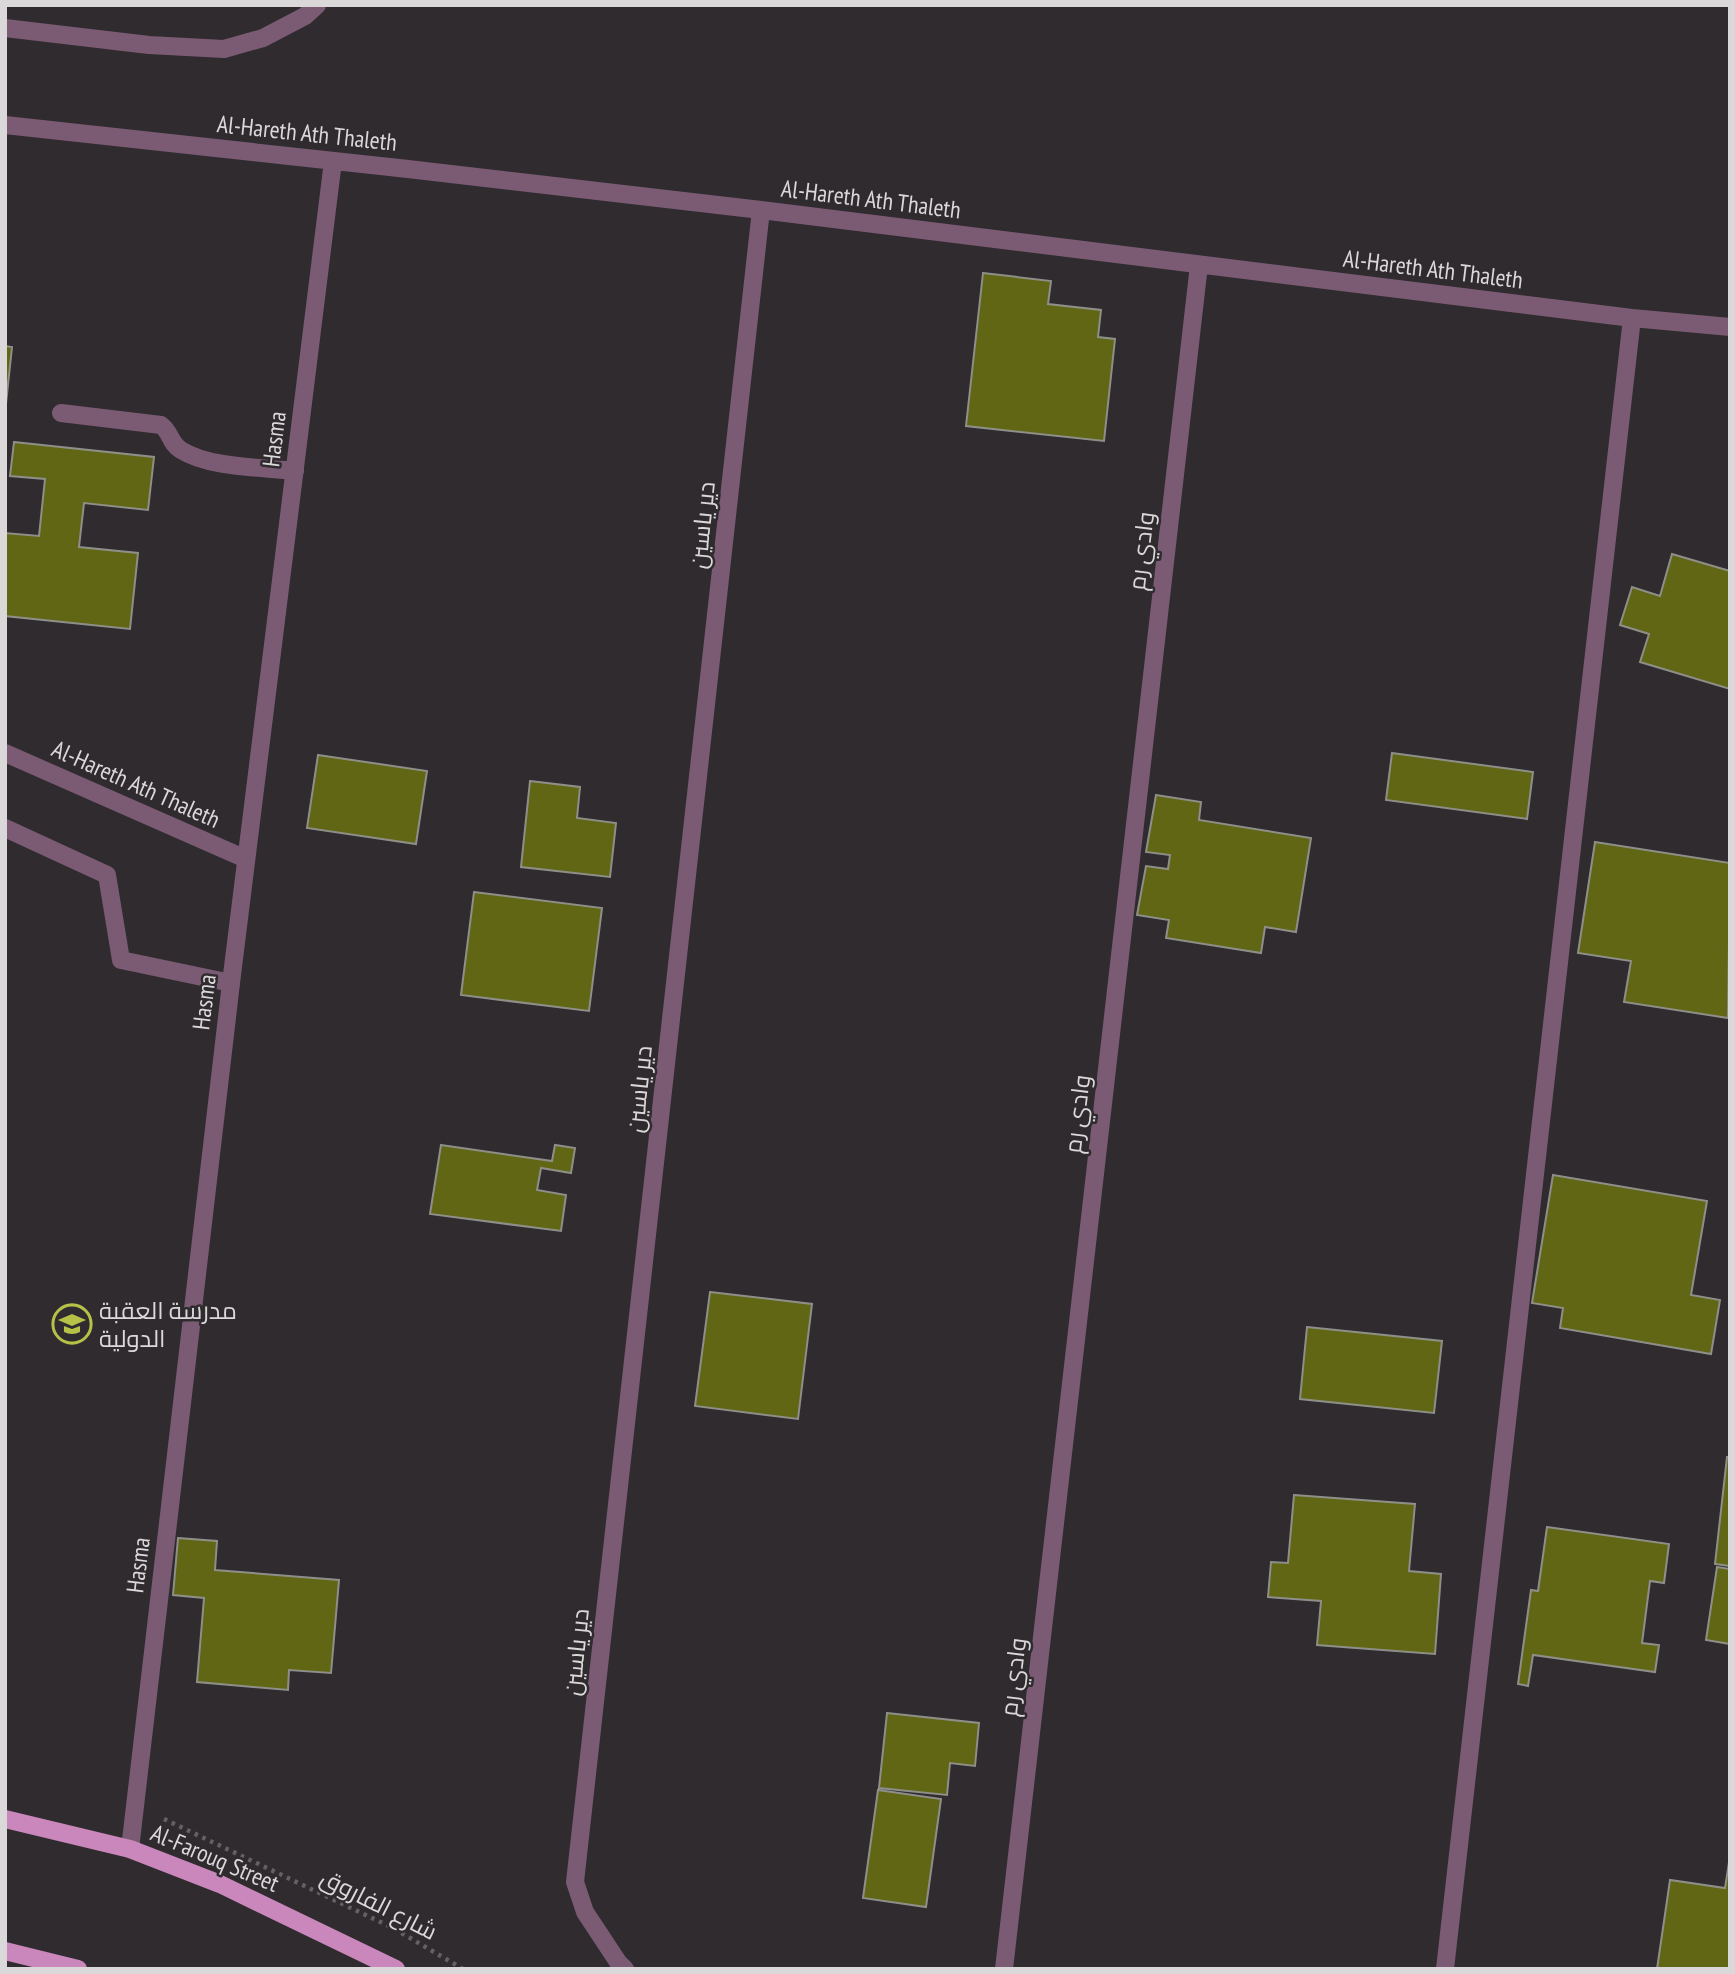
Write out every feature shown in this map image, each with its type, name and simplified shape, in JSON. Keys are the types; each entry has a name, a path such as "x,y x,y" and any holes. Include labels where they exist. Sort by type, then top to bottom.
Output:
{"main road":[{"name":"Al-Farouq Street","path":"5,1819 130,1849 220,1884 396,1969"},
{"path":"5,1951 78,1969"}],"street":[{"path":"5,28 149,45 224,48 263,38 305,16 317,5"},
{"name":"Al-Hareth Ath Thaleth","path":"5,125 761,210 1632,318 1730,327"},
{"name":"Hasma","path":"130,1849 231,983 333,161"},
{"name":"دير ياسين","path":"621,1966 585,1912 575,1882 761,210"},
{"name":"وادي رم","path":"1004,1969 1199,265"},
{"path":"1445,1969 1632,318"},
{"path":"61,413 161,425 166,428 177,448 189,455 211,462 295,471"},
{"name":"Al-Hareth Ath Thaleth","path":"5,753 246,859"},
{"path":"5,828 107,875 121,960 231,983"}],"path":[{"name":"شارع الفاروق","path":"164,1819 393,1928 463,1969"}],"building":[{"path":"983,273 1051,281 1048,304 1101,310 1098,337 1115,339 1104,441 966,426"},
{"path":"5,346 12,347 5,413"},
{"path":"14,442 154,457 148,510 84,503 79,547 138,553 130,629 5,616 5,533 39,536 45,479 10,476"},
{"path":"1672,554 1730,571 1730,689 1640,662 1649,634 1620,625 1632,587 1660,596"},
{"path":"1392,753 1533,772 1527,819 1386,800"},
{"path":"318,755 427,771 416,844 307,828"},
{"path":"530,781 580,787 577,818 616,823 610,877 521,867"},
{"path":"1156,795 1201,802 1199,820 1311,838 1296,932 1265,927 1261,953 1166,938 1169,920 1137,915 1146,866 1168,869 1170,855 1146,852"},
{"path":"1595,842 1730,863 1728,1018 1624,1002 1631,961 1578,953"},
{"path":"474,892 602,908 589,1011 461,995"},
{"path":"441,1145 552,1161 555,1145 575,1148 571,1173 541,1168 537,1190 566,1195 561,1231 430,1214"},
{"path":"1553,1175 1707,1201 1691,1295 1720,1300 1711,1354 1560,1328 1563,1308 1532,1303"},
{"path":"710,1292 812,1304 798,1419 695,1406"},
{"path":"1307,1327 1442,1341 1434,1413 1300,1399"},
{"path":"1727,1457 1730,1457 1730,1566 1715,1564"},
{"path":"1294,1495 1415,1504 1409,1571 1441,1574 1435,1654 1317,1645 1321,1601 1268,1597 1271,1562 1288,1563"},
{"path":"1547,1527 1669,1544 1664,1583 1650,1581 1642,1643 1659,1645 1655,1672 1533,1655 1528,1686 1518,1684 1531,1590 1538,1591"},
{"path":"178,1538 217,1541 215,1570 339,1580 331,1673 289,1670 288,1690 197,1682 204,1598 173,1595"},
{"path":"1717,1567 1730,1569 1730,1644 1706,1640"},
{"path":"887,1713 979,1723 975,1766 950,1763 947,1795 879,1788"},
{"path":"878,1790 941,1799 926,1907 863,1898"},
{"path":"1730,1856 1730,1969 1657,1969 1670,1880 1725,1888"}],"place":[{"name":"مدرسة العقبة الدولية","path":"72,1324"}]}
